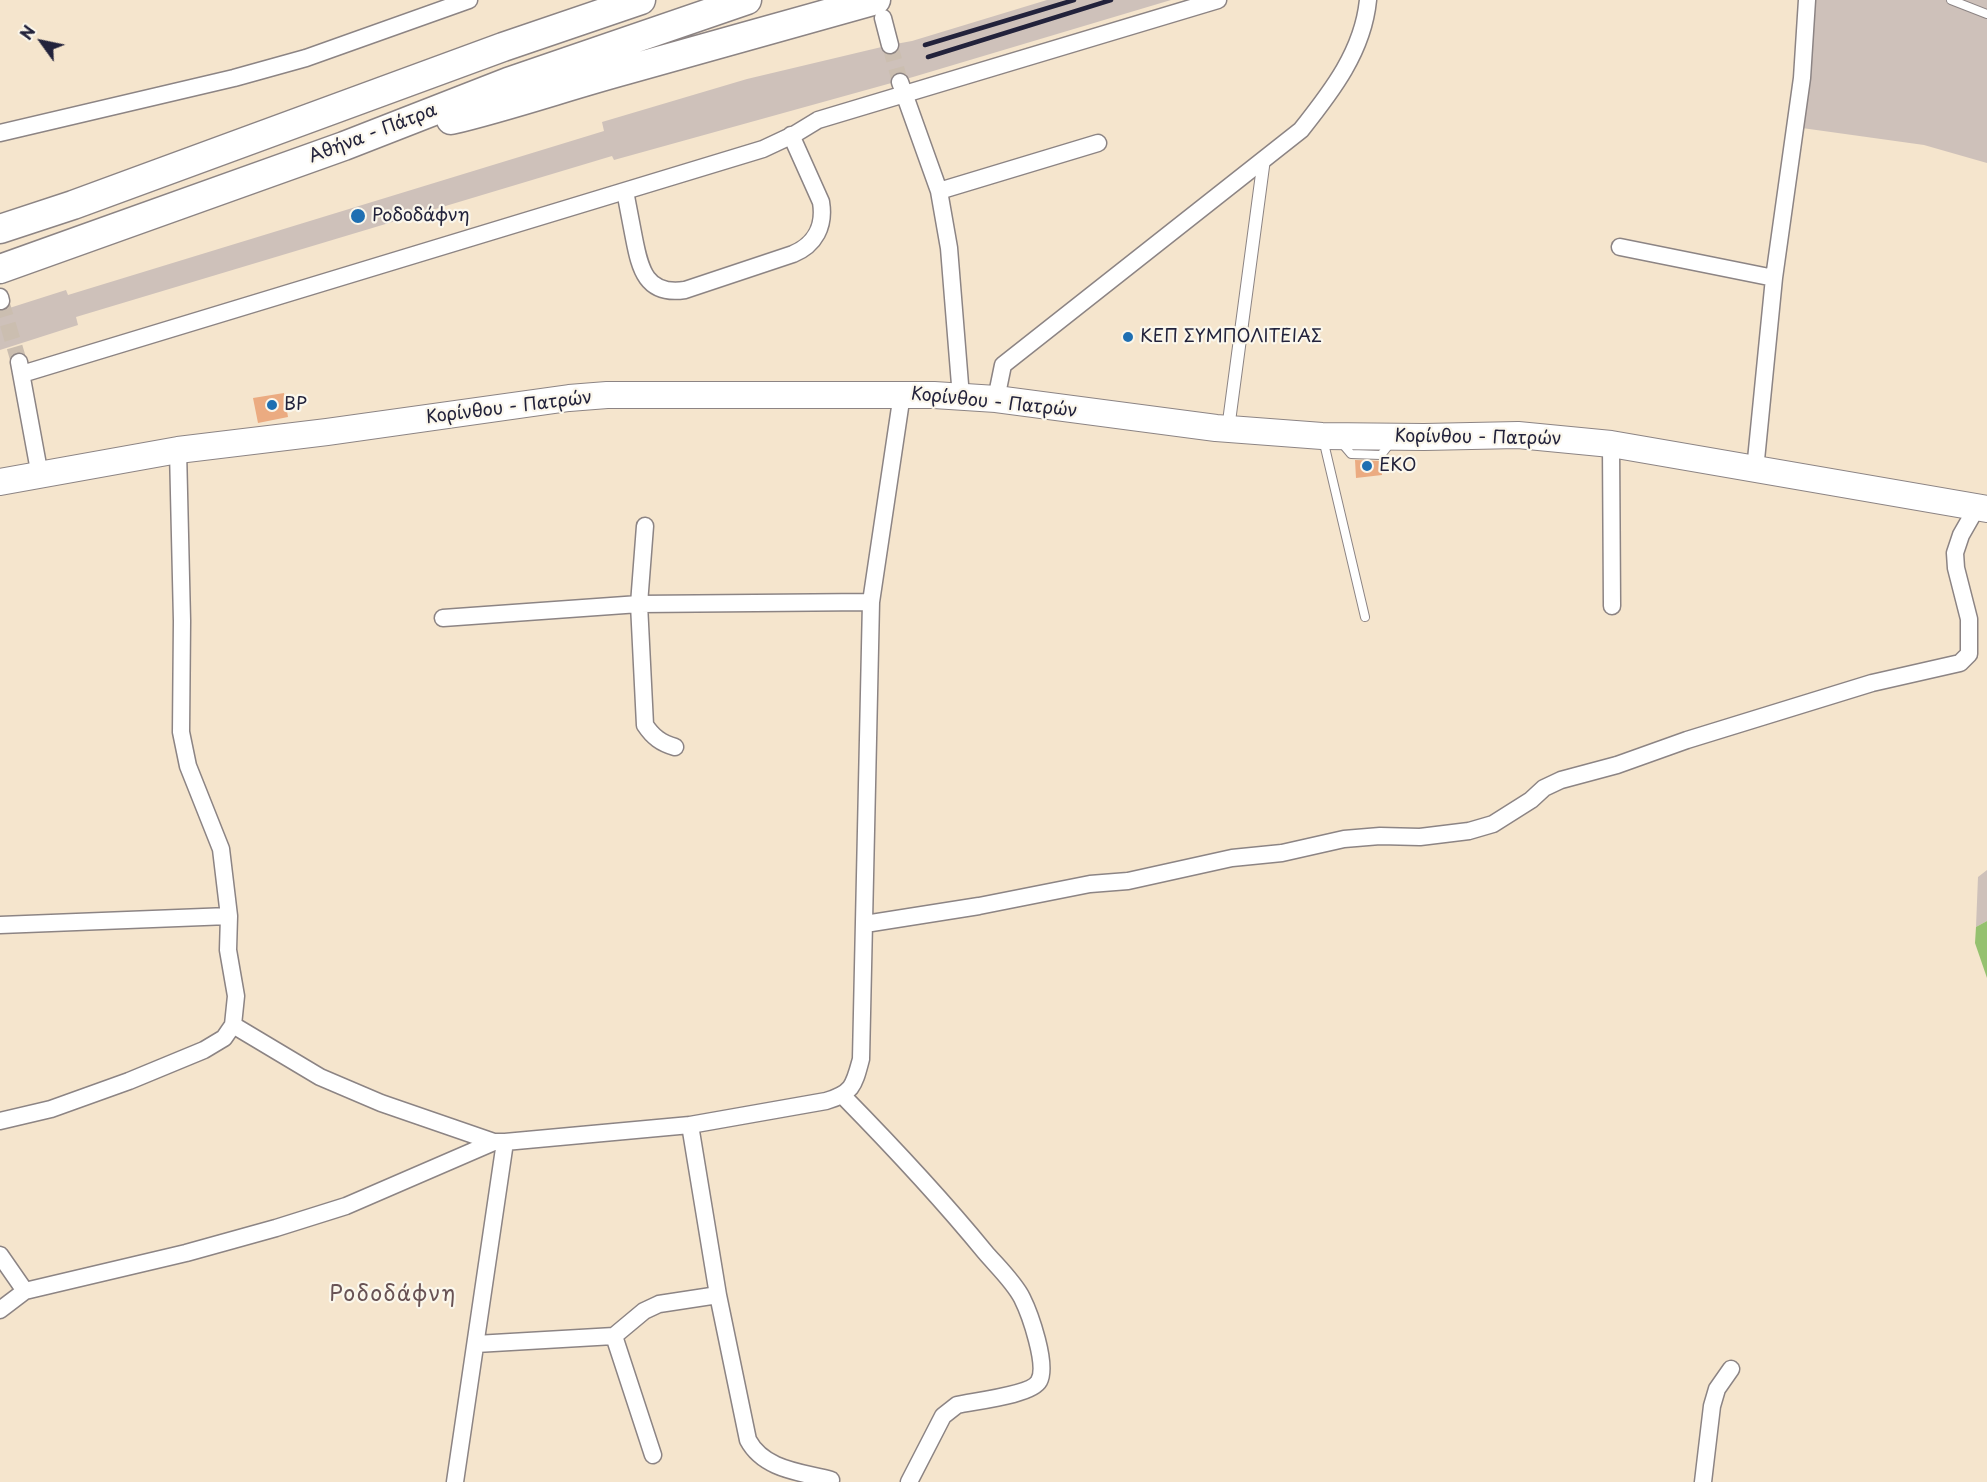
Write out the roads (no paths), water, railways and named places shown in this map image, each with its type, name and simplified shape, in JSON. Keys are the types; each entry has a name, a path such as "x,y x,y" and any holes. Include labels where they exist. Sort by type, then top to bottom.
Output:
{"highway":[{"path":"503,47 609,0"},
{"name":"Αθήνα - Πάτρα","path":"0,229 73,205 503,47 641,0"},
{"name":"Αθήνα - Πάτρα","path":"0,269 344,146 508,82 747,0"},
{"path":"344,146 486,111 625,70 753,36 879,9"}],"main road":[{"name":"Κορίνθου - Πατρών","path":"0,482 178,450 579,398 640,395 902,394 996,399 1228,429 1329,436 1518,435 1611,444 1982,508"}],"street":[{"path":"0,133 224,80 306,58 469,0"},
{"path":"40,476 20,368 763,149 818,120 902,88 1218,0"},
{"path":"996,399 1003,365 1301,130 1337,81 1358,46 1366,18 1368,0"},
{"path":"1755,470 1774,278 1802,78 1807,0"},
{"path":"879,9 890,45"},
{"path":"902,88 939,192 950,248 961,397"},
{"path":"625,191 642,272 658,288 685,290 793,255 804,250 811,243 818,233 823,213 821,202 791,135"},
{"path":"939,192 1098,143"},
{"path":"1228,429 1264,159"},
{"path":"1620,247 1774,278"},
{"path":"0,1310 25,1291 186,1253 346,1206 499,1142 690,1125 843,1096 855,1082 861,1059 871,602 902,394"},
{"path":"1611,444 1612,606"},
{"path":"0,1121 51,1109 129,1081 224,1038 233,1025 236,996 228,950 229,916 221,849 192,778 181,732 182,621 178,450"},
{"path":"865,924 979,906 1090,884 1128,881 1232,858 1282,853 1344,839 1380,836 1420,837 1469,831 1493,824 1531,800 1544,788 1561,780 1617,765 1687,740 1872,683 1960,663 1968,654 1969,620 1956,568 1955,553 1961,536 1982,508"},
{"path":"645,526 639,604 645,725 652,735 663,743 675,747"},
{"path":"443,618 639,604 871,602"},
{"path":"0,925 229,916"},
{"path":"233,1025 320,1077 381,1103 499,1142"},
{"path":"843,1096 970,1233 1022,1296 1038,1346 1042,1371 1040,1381 1034,1388 1021,1393 957,1404 949,1410 943,1416 909,1482"},
{"path":"690,1125 718,1295 748,1440 753,1450 764,1460 782,1468 833,1481"},
{"path":"455,1482 476,1344 499,1142"},
{"path":"0,1255 25,1291"},
{"path":"476,1344 614,1335 644,1311 659,1304 718,1295"},
{"path":"614,1335 653,1455"},
{"path":"1703,1482 1712,1406 1717,1389 1731,1369"}],"lane":[{"path":"1951,0 1987,15"},
{"path":"1329,436 1365,617"}],"tunnel":[{"path":"890,45 900,82"},
{"path":"1,301 19,362"}],"railway":[{"path":"925,45 1074,0"},
{"path":"928,57 1111,0"}],"place":[{"name":"Ροδοδάφνη","path":"358,216"},
{"name":"ΚΕΠ ΣΥΜΠΟΛΙΤΕΙΑΣ","path":"1128,337"},
{"name":"BP","path":"272,405"},
{"name":"EKO","path":"1367,466"}],"district":[{"name":"Ροδοδάφνη","path":"393,1295"}]}
